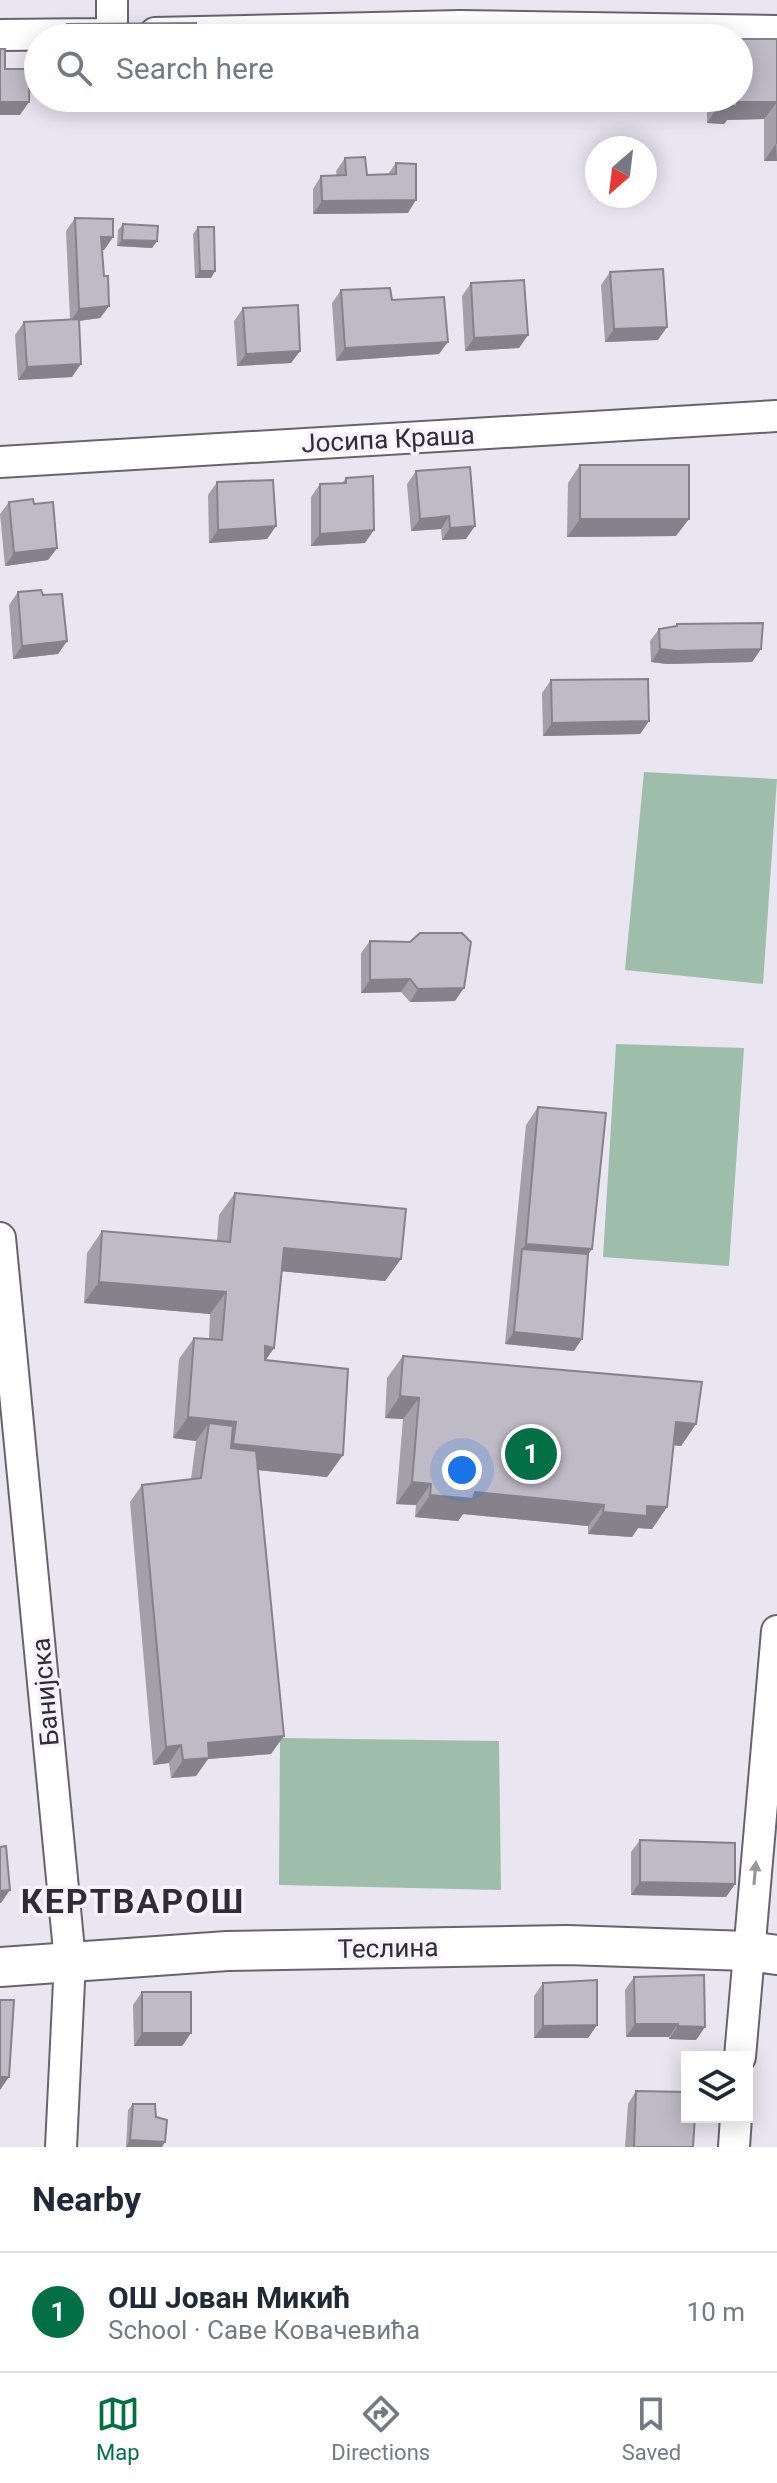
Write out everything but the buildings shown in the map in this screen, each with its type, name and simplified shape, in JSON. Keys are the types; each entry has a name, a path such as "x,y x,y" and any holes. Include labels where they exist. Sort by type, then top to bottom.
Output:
{"street":[{"path":"112,0 112,24"},
{"path":"278,24 460,13 654,24"},
{"path":"753,30 777,31"},
{"path":"0,35 24,35"},
{"name":"Јосипа Краша","path":"0,462 777,416"},
{"name":"Банијска","path":"0,1238 4,1312 70,1961 61,2147"},
{"path":"741,2051 762,1953 777,1631"},
{"name":"Теслина","path":"0,1967 227,1951 567,1945 762,1953"},
{"path":"734,2147 736,2123"}],"green space":[{"path":"644,772 777,779 763,984 625,970"},
{"path":"616,1044 744,1048 729,1266 603,1257"},
{"path":"280,1738 499,1741 501,1890 279,1885"}],"place":[{"name":"ОШ Јован Микић","path":"531,1454"}],"district":[{"name":"КЕРТВАРОШ","path":"133,1901"}]}
